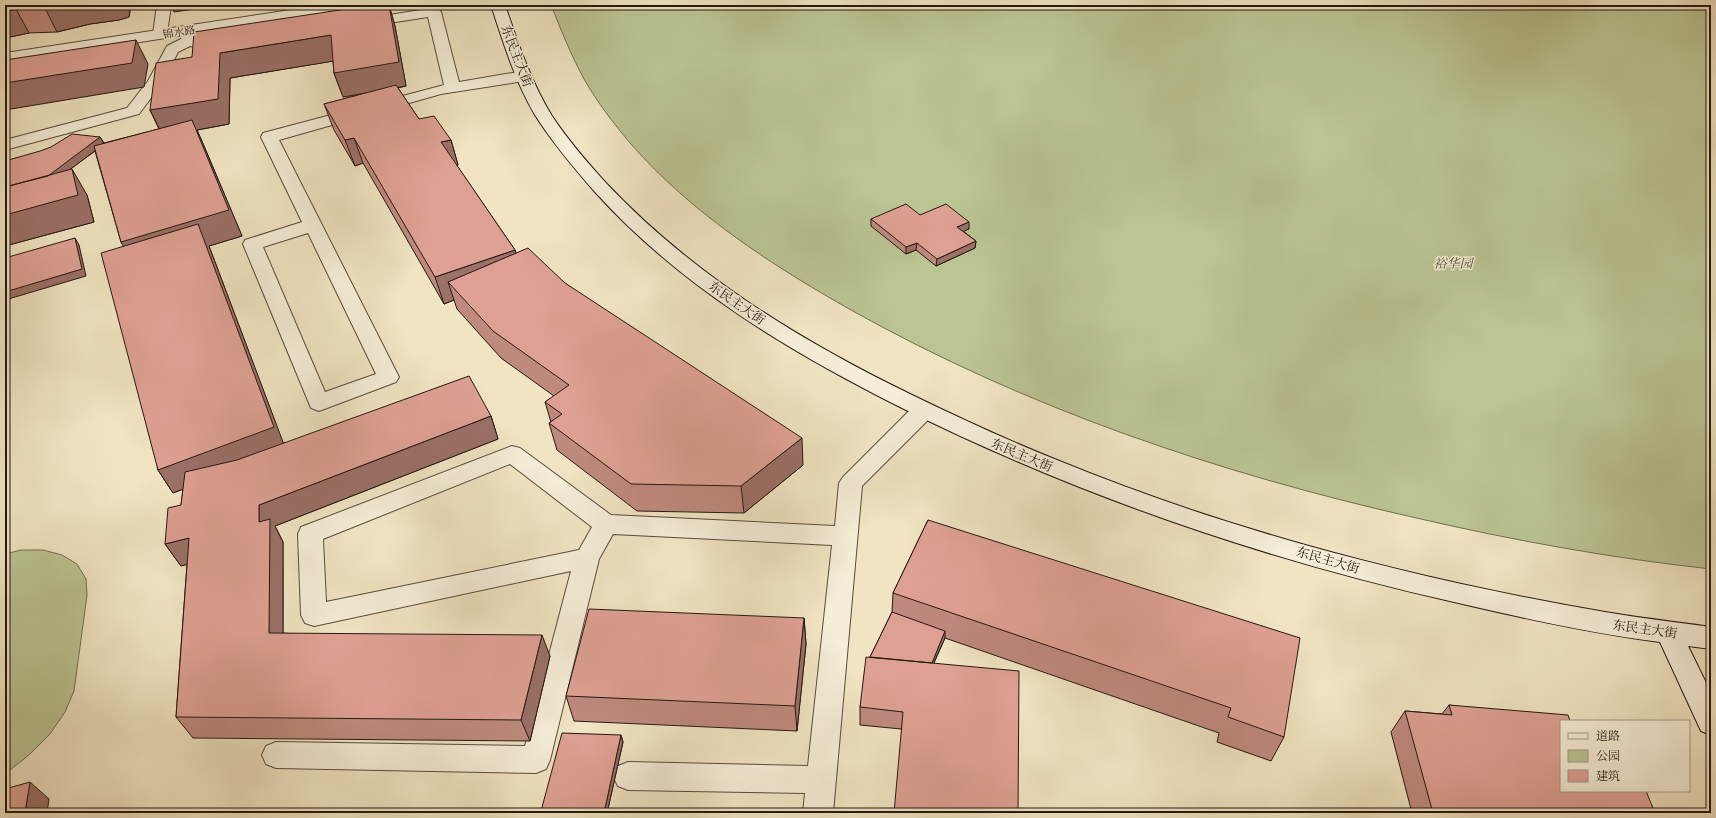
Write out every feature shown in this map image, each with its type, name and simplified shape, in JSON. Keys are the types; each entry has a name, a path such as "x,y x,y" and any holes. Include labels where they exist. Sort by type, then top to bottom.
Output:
{"main road":[{"path":"160,34 164,5"},
{"name":"锦水路","path":"5,58 160,34 189,36 352,5"},
{"name":"东民主大街","path":"498,5 530,91 550,126 578,163 612,202 655,242 707,283 769,326 841,368 923,411 1029,459 1117,493 1228,532 1349,567 1475,597 1607,623 1711,638"},
{"path":"348,25 434,12 453,88"},
{"path":"5,145 133,111 155,82 172,49 189,36 214,46 238,42"},
{"path":"313,226 252,244 319,403 388,378 313,226 269,137 432,92 524,76"},
{"path":"818,813 851,483 923,411"},
{"path":"587,558 314,615 310,534 512,454 606,524 846,536"},
{"path":"276,756 536,760 587,558 606,524"},
{"path":"1668,632 1711,722"},
{"path":"628,776 821,780"}],"green space":[{"name":"裕华园","path":"551,5 1711,5 1711,569 1598,554 1486,533 1412,517 1267,480 1124,434 1054,407 985,378 917,345 851,310 763,256 706,215 654,169 612,121 589,88 566,42"},
{"path":"21,550 43,550 62,555 77,564 86,579 87,595 74,691 65,712 50,734 29,755 5,774 5,554"}],"building":[{"path":"5,5 57,5 45,8 16,9 5,12"},
{"path":"373,5 389,5 399,62 334,73 331,35 220,53 218,99 150,110 156,63 192,57 194,32"},
{"path":"136,40 132,63 5,83 5,60"},
{"path":"396,85 419,119 434,116 451,140 441,142 515,250 435,277 354,138 345,140 324,104"},
{"path":"192,120 229,210 121,242 94,146"},
{"path":"72,134 100,137 48,176 5,187 5,161 51,147"},
{"path":"72,169 78,195 5,215 5,187"},
{"path":"906,204 920,215 946,204 969,222 957,227 976,241 937,259 917,243 906,247 871,219"},
{"path":"198,224 274,427 158,470 101,253"},
{"path":"75,238 82,269 5,292 5,258"},
{"path":"528,248 565,283 802,438 741,486 631,484 549,423 562,414 545,402 569,385 493,331 448,282"},
{"path":"469,376 491,416 259,505 259,522 270,519 269,633 542,635 521,720 176,717 189,538 165,544 168,508 181,505 185,472 237,460"},
{"path":"928,520 1300,638 1284,737 1228,717 1231,708 893,593"},
{"path":"589,609 804,618 795,706 566,696"},
{"path":"892,612 945,631 932,663 870,657"},
{"path":"866,657 1019,671 1018,813 894,813 903,712 860,707"},
{"path":"1449,705 1568,715 1570,720 1560,720 1560,792 1646,792 1655,813 1433,813 1405,711 1452,715"},
{"path":"562,733 621,735 604,813 541,811"},
{"path":"30,782 25,813 5,813 5,789"}]}
